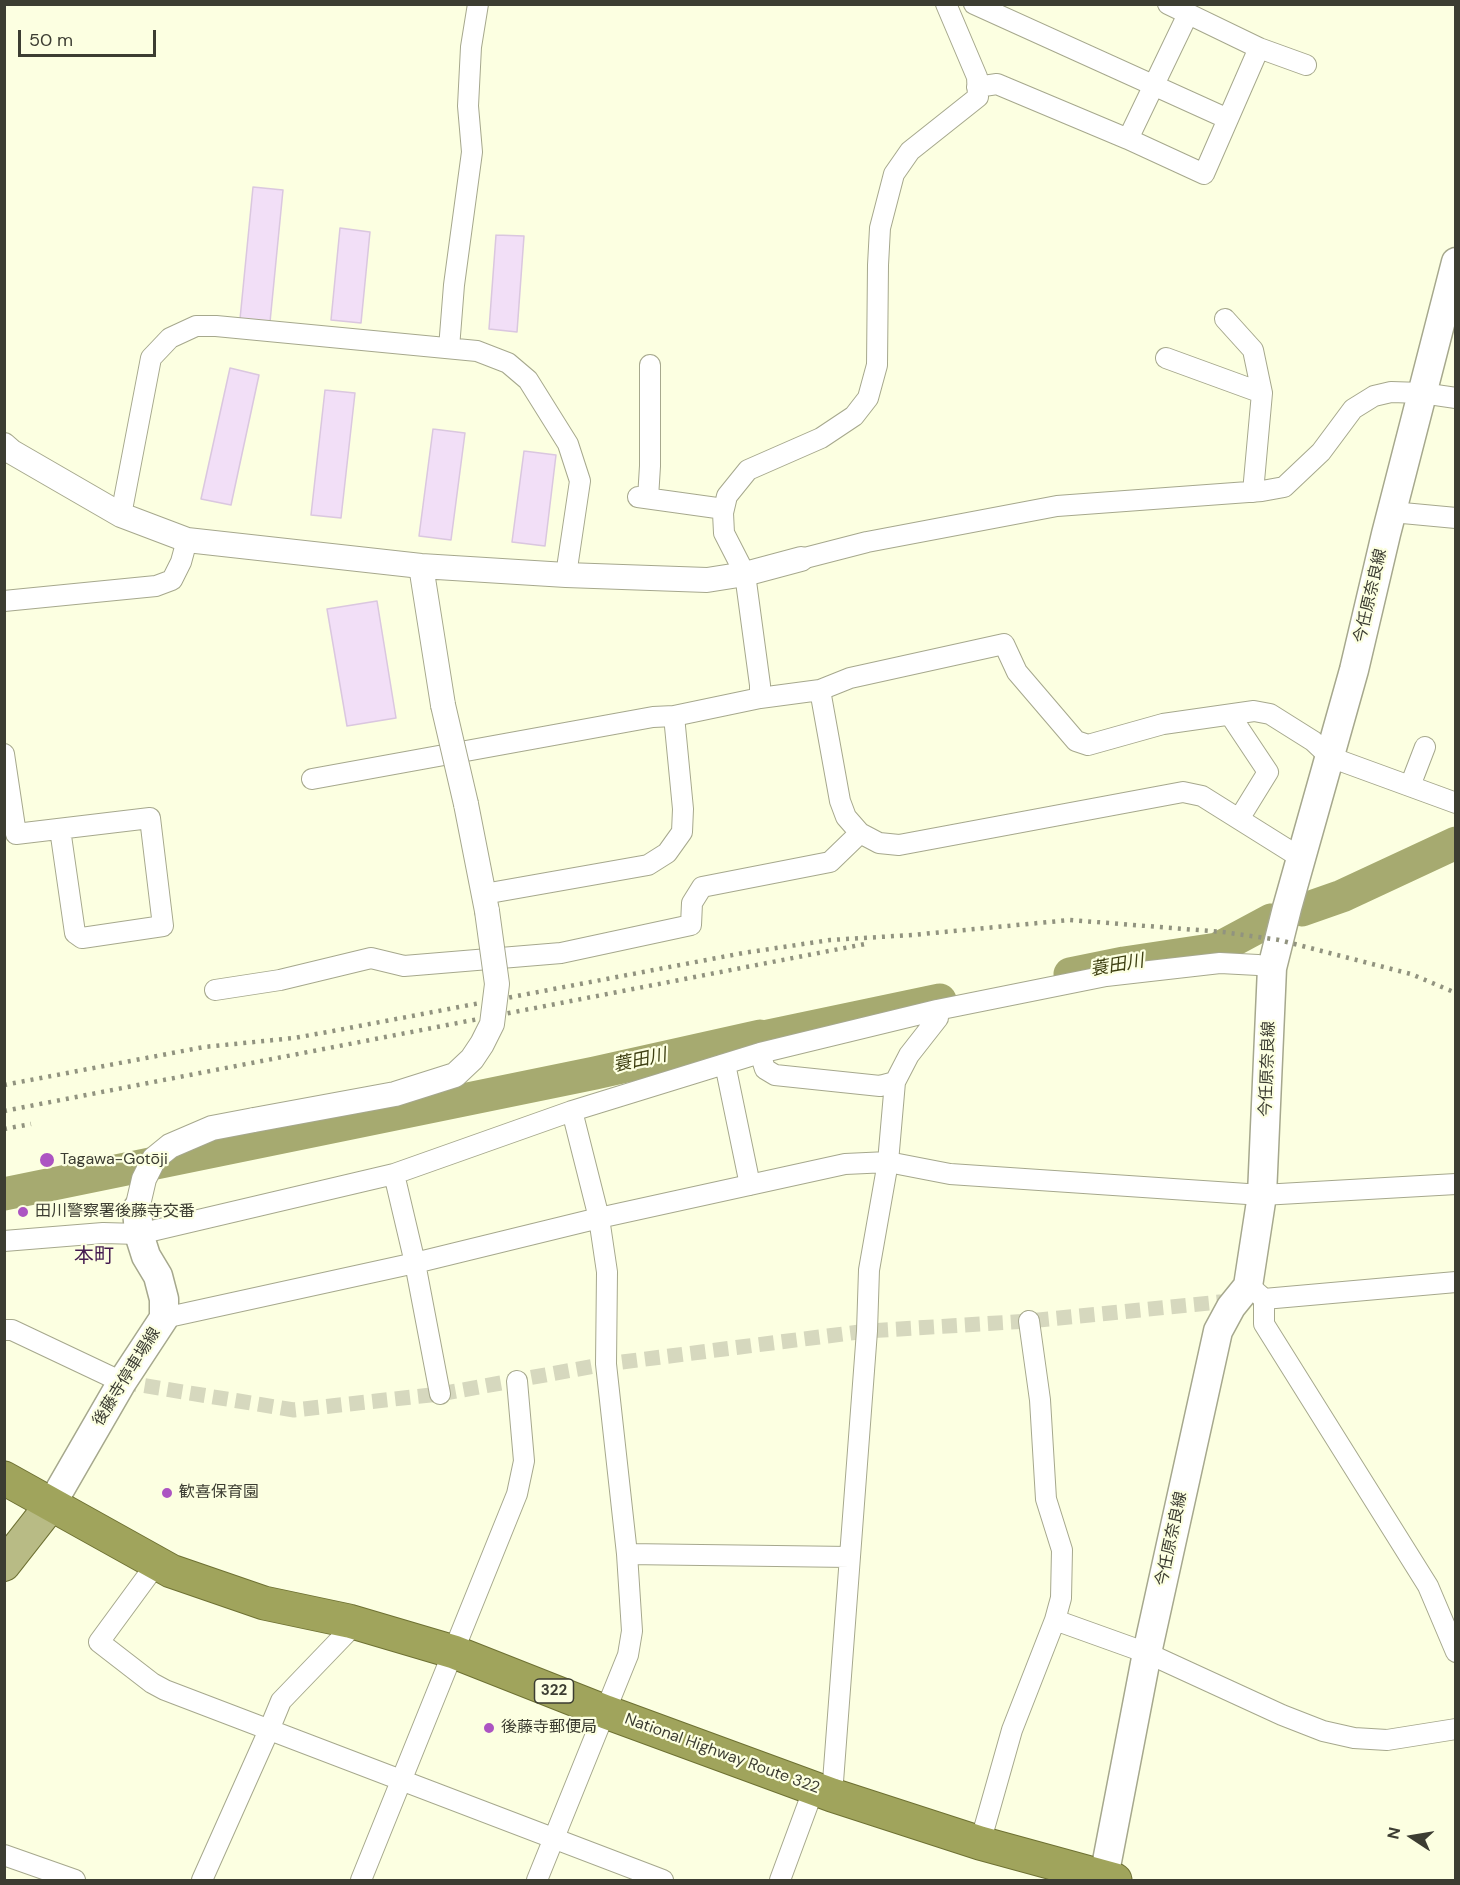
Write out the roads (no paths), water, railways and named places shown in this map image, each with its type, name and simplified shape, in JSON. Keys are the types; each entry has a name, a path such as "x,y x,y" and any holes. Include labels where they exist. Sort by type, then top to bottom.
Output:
{"highway":[{"name":"National Highway Route 322","path":"4,1478 171,1571 264,1603 357,1623 454,1652 606,1712 823,1791 980,1843 1107,1879"}],"main road":[{"name":"今任原奈良線","path":"1107,1879 1147,1653 1218,1331 1231,1307 1256,1292 1272,968 1330,757 1455,262"},
{"name":"後藤寺停車場線","path":"51,1505 122,1382 164,1318 164,1299 158,1276 146,1256 138,1221"},
{"path":"4,1565 51,1505"}],"street":[{"path":"449,348 454,285 471,152 468,106 471,46 478,4"},
{"path":"760,698 745,574 724,533 724,509 727,496 748,470 821,438 854,416 868,398 877,365 880,228 894,174 910,152 978,97 977,77 946,4"},
{"path":"974,4 1228,119"},
{"path":"1168,4 1259,48 1306,65"},
{"path":"1128,139 1188,14"},
{"path":"977,87 997,84 1204,174 1259,48"},
{"path":"1225,319 1253,350 1262,393 1253,492"},
{"path":"122,515 151,358 170,338 196,326 216,326 477,351 508,363 528,380 568,444 580,481 566,575"},
{"path":"1166,358 1262,393"},
{"path":"650,365 650,466 643,497 724,509"},
{"path":"4,446 122,515 187,540 421,566 566,575 706,580 745,574 867,542 1057,506 1253,492 1284,487 1321,452 1353,409 1374,396 1391,392 1422,393 1455,398"},
{"path":"1392,512 1455,518"},
{"path":"4,601 156,586 172,580 181,562 187,540"},
{"path":"138,1221 144,1179 154,1159 170,1146 212,1128 395,1094 455,1075 472,1059 492,1024 497,984 485,903 466,804 443,705 421,566"},
{"path":"312,779 653,717 674,716 760,698 820,690 850,678 1004,644 1017,672 1076,741 1088,745 1163,724 1254,711 1270,714 1313,741 1330,757 1455,803"},
{"path":"820,690 840,801 846,817 860,833 879,843 899,845 1183,792 1202,796 1301,858"},
{"path":"1230,715 1268,772 1239,819"},
{"path":"485,903 648,865 667,853 682,831 674,716"},
{"path":"1410,786 1425,747"},
{"path":"4,754 16,834 150,818 163,927 82,938 75,933 60,829"},
{"path":"215,990 280,980 371,958 404,966 561,953 691,925 692,903 702,886 830,862 860,833"},
{"path":"4,1241 103,1233 138,1221 394,1174 572,1111 760,1053 937,1010 1106,976 1220,963 1272,968"},
{"path":"780,1881 823,1791 850,1557 867,1331 869,1270 888,1162 895,1082 909,1055 938,1018 937,1010"},
{"path":"760,1053 765,1069 775,1076 880,1086 895,1082"},
{"path":"725,1064 750,1185"},
{"path":"537,1881 628,1655 632,1631 627,1554 606,1364 607,1272 599,1218 572,1111"},
{"path":"164,1318 845,1164 888,1162 950,1174 1262,1195 1455,1184"},
{"path":"394,1174 415,1263 440,1394"},
{"path":"1455,1282 1256,1292 1264,1324 1428,1586 1455,1652"},
{"path":"980,1843 1012,1730 1055,1620 1061,1598 1062,1550 1046,1500 1040,1400 1029,1321"},
{"path":"7,1327 122,1382"},
{"path":"361,1881 518,1494 524,1461 517,1381"},
{"path":"627,1554 850,1557"},
{"path":"157,1563 99,1642 165,1690 663,1881"},
{"path":"1055,1620 1147,1653 1282,1715 1323,1731 1354,1738 1387,1740 1455,1729"},
{"path":"202,1881 280,1701 357,1623"},
{"path":"4,1855 75,1881"}],"waterway":[{"name":"蓑田川","path":"1302,910 1342,896 1456,843"},
{"name":"蓑田川","path":"1070,974 1217,949 1271,920"},
{"name":"蓑田川","path":"4,1194 940,1000"}],"tunnel":[{"path":"122,1382 294,1410 440,1394 606,1364 867,1331 1029,1321 1220,1302 1231,1307"}],"railway":[{"path":"4,1085 204,1047 294,1038 743,953 830,940 912,935 1070,920 1223,932 1279,940 1411,974 1456,993"},
{"path":"4,1111 865,944"},
{"path":"4,1129 31,1124"}],"place":[{"name":"Tagawa-Gotōji","path":"47,1160"},
{"name":"田川警察署後藤寺交番","path":"23,1212"},
{"name":"歓喜保育園","path":"167,1493"},
{"name":"後藤寺郵便局","path":"489,1728"}],"district":[{"name":"本町","path":"94,1257"}]}
